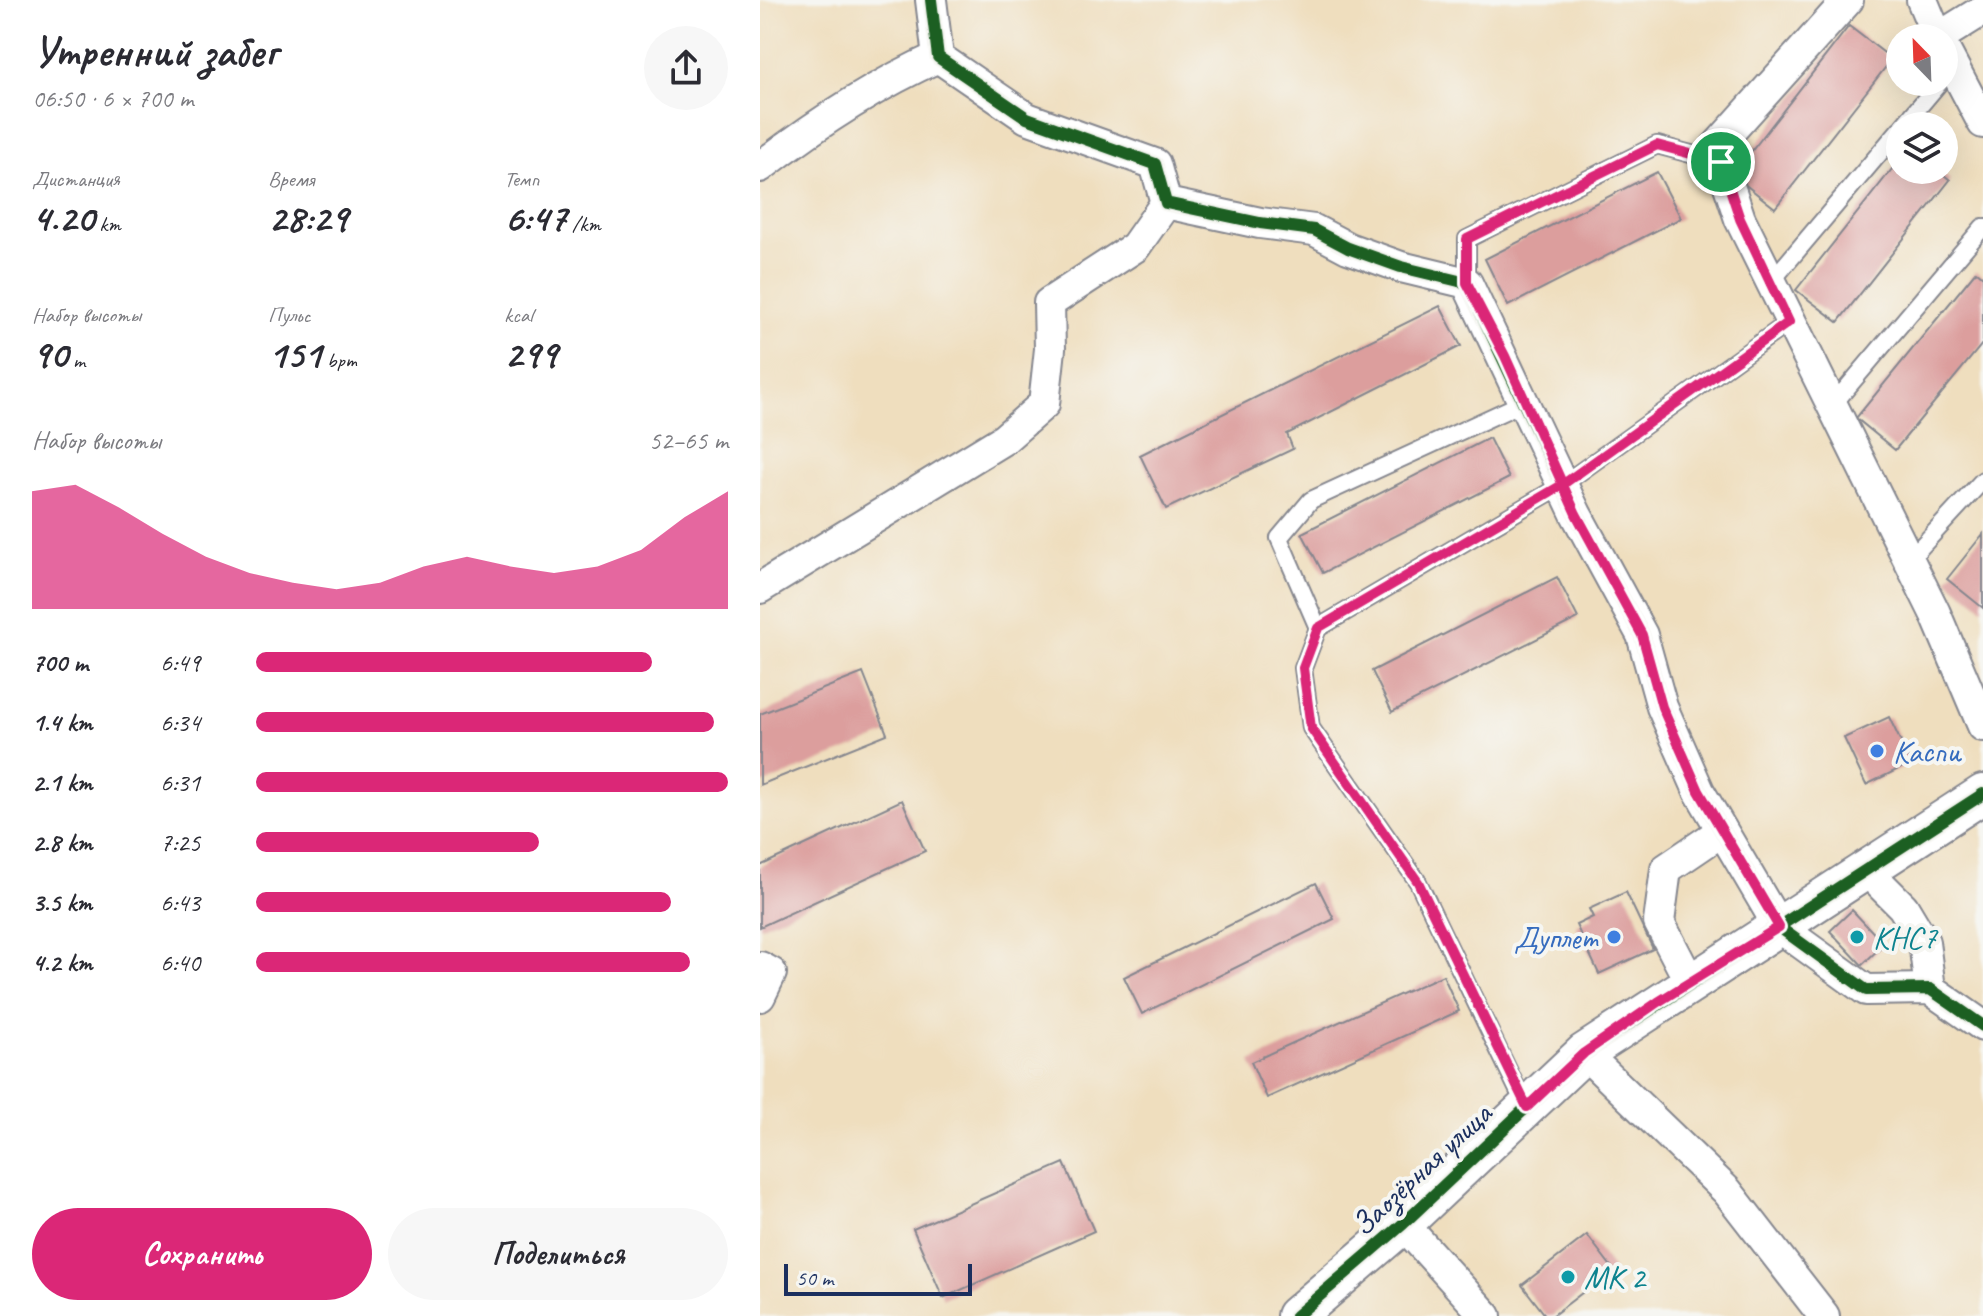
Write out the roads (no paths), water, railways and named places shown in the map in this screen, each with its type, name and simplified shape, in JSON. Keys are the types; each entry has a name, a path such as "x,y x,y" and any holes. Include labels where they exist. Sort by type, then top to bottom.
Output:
{"street":[{"path":"931,0 938,57 1027,118 1155,164 1166,203"},
{"path":"1848,0 1716,147 1740,219 1830,408 1935,613 1982,719"},
{"path":"1922,0 1931,24"},
{"path":"1958,40 1983,10"},
{"path":"760,167 822,120 898,75 938,57"},
{"path":"1958,82 1983,123"},
{"path":"1166,203 1260,223 1314,230 1348,248 1401,267 1467,283 1562,485 1642,635 1662,707 1699,791 1779,927 1866,990 1930,989 1983,1026"},
{"path":"760,588 1004,439 1044,404 1050,349 1049,303 1135,247 1166,203"},
{"name":"Заозёрная улица","path":"1296,1316 1403,1224 1584,1053 1983,794"},
{"path":"1690,982 1659,922 1666,869 1722,831"},
{"path":"1865,869 1903,907 1924,942 1930,989"},
{"path":"760,967 771,973 760,996"},
{"path":"1584,1053 1727,1191 1824,1316"},
{"path":"1403,1224 1486,1316"}],"lane":[{"path":"1467,283 1467,239 1657,145 1721,162"},
{"path":"1770,283 1886,147"},
{"path":"1830,408 1983,227"},
{"path":"1527,1107 1418,882 1311,728 1303,668 1318,628 1562,485 1789,322"},
{"path":"1318,628 1279,538 1311,500 1524,402"},
{"path":"1908,561 1983,480"}],"place":[{"name":"Каспи","path":"1877,751"},
{"name":"Дуплет","path":"1614,937"},
{"name":"КНС7","path":"1857,937"},
{"name":"MK 2","path":"1568,1277"}]}
